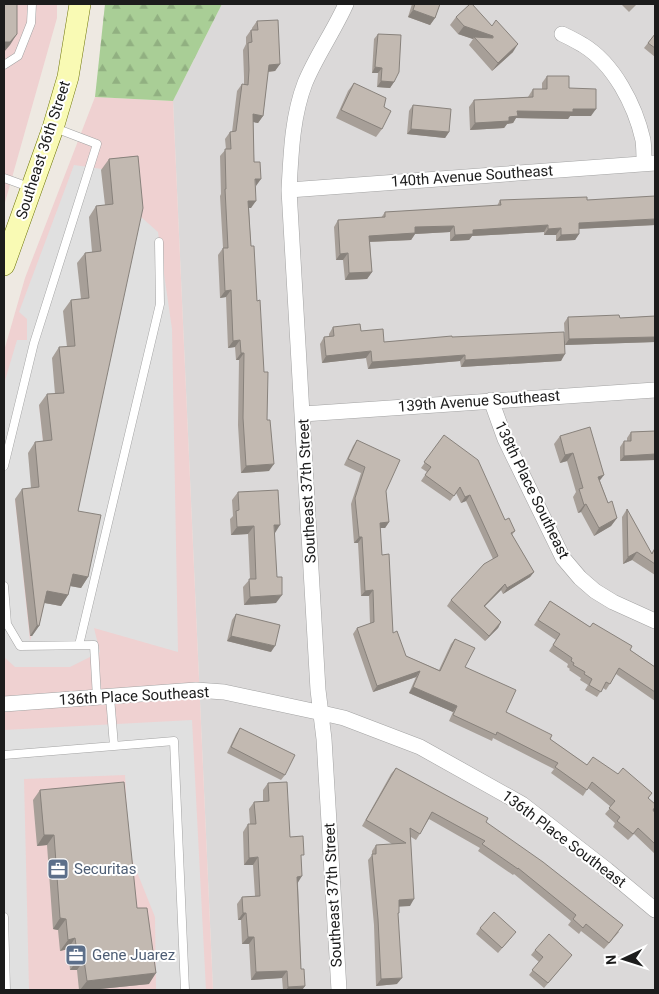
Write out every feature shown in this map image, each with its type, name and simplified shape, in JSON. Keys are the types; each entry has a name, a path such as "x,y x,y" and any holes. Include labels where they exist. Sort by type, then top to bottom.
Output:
{"main road":[{"name":"Southeast 36th Street","path":"4,265 53,128 68,77 80,4"}],"street":[{"name":"Southeast 37th Street","path":"339,990 324,739 318,690 290,190 292,142 296,110 305,83 318,56 336,27 346,4"},
{"path":"562,34 584,45 601,60 620,85 635,113 650,163"},
{"name":"140th Avenue Southeast","path":"290,190 650,163"},
{"name":"139th Avenue Southeast","path":"303,414 655,390"},
{"name":"138th Place Southeast","path":"491,400 505,439 564,558 580,578 595,591 613,602 655,620"},
{"name":"136th Place Southeast","path":"4,704 180,691 224,692 344,718 420,746 522,804 655,910"}],"lane":[{"path":"4,65 18,56 31,23 32,4"},
{"path":"4,466 34,343 97,144 53,128"},
{"path":"4,178 31,188"},
{"path":"78,645 160,304 159,242"},
{"path":"4,586 7,624 20,646 94,645 114,746"},
{"path":"4,755 174,741 185,990"},
{"path":"4,917 6,990"}],"shaded area":[{"path":"4,4 57,4 57,18 4,206"},
{"path":"222,4 655,4 655,990 213,990 173,101"},
{"path":"95,97 173,101 213,990 4,990 4,351 25,278"},
{"path":"74,165 102,169 140,216 158,232 172,329 178,652 94,628 100,652 70,667 15,667 4,657 4,384 17,340 27,340 27,319 19,312","holes":["106,215 71,521 40,602 30,641 15,500 32,498 44,451 39,405 56,403"]},
{"path":"192,720 206,990 156,990 155,917 129,852 125,775 24,779 29,990 4,990 4,730"}],"green space":[{"path":"105,4 222,4 173,101 95,97"}],"building":[{"path":"4,4 17,4 17,34 10,42 4,42"},
{"path":"415,4 440,4 435,18 413,10"},
{"path":"470,4 492,26 496,20 518,44 498,63 474,37 493,38 493,36 464,26 456,17"},
{"path":"278,20 280,64 269,65 263,116 253,114 254,162 260,162 261,179 255,179 256,201 248,201 251,246 254,246 257,301 260,300 264,372 268,372 267,420 270,420 274,464 246,466 243,418 244,353 241,353 240,340 233,341 231,290 225,291 223,248 228,248 225,149 231,149 230,132 236,131 242,84 248,85 248,43 252,42 251,30 258,30 257,21"},
{"path":"378,34 401,35 399,72 394,82 381,81 382,68 375,67"},
{"path":"655,34 655,48 648,43"},
{"path":"547,76 569,76 569,88 596,89 596,109 573,109 573,112 517,111 518,116 509,117 509,121 475,123 474,100 533,97 533,89 547,89"},
{"path":"354,83 386,98 384,107 391,111 382,129 341,110"},
{"path":"413,105 451,109 449,132 411,129"},
{"path":"138,156 143,208 78,511 101,515 88,577 73,574 68,595 47,591 39,626 37,625 22,489 39,487 35,442 52,440 47,394 64,393 59,347 75,346 71,300 89,298 85,253 101,251 96,206 113,204 109,159"},
{"path":"655,196 655,219 579,223 579,234 561,235 561,228 548,229 548,225 473,230 473,234 455,235 454,226 415,227 415,233 369,236 372,272 349,273 348,253 340,254 338,220 385,217 385,212 501,205 500,200 587,197 587,200"},
{"path":"619,315 620,318 655,316 655,337 569,339 568,317"},
{"path":"360,324 361,331 383,329 384,342 452,336 564,332 565,354 465,360 465,355 372,362 371,351 326,356 324,337 334,336 333,327"},
{"path":"590,427 604,475 598,477 608,503 612,501 617,518 599,528 586,504 584,505 579,489 583,488 573,453 565,455 560,436"},
{"path":"655,431 655,454 624,456 624,441 631,441 631,432"},
{"path":"444,435 478,460 505,520 509,518 515,531 511,533 534,572 507,588 505,584 484,606 501,622 489,636 451,600 484,564 498,556 470,495 465,497 460,487 454,496 425,475 431,467 424,462"},
{"path":"357,440 400,460 386,491 389,522 380,523 382,555 389,554 393,633 397,631 406,656 440,671 455,639 475,648 465,667 516,690 506,712 552,735 550,739 587,765 593,757 618,774 623,768 652,793 648,798 655,804 653,810 655,813 655,844 638,828 633,834 617,821 620,817 609,808 615,801 592,782 587,790 555,767 558,763 497,732 496,735 453,715 457,706 413,687 420,671 377,686 357,628 374,622 373,590 365,591 362,537 359,537 355,498 365,467 348,459"},
{"path":"278,490 280,525 274,525 277,577 282,577 282,595 250,597 249,579 256,579 254,526 237,527 236,511 239,510 238,492"},
{"path":"627,509 652,554 655,548 655,564 637,552 628,557"},
{"path":"550,601 590,627 593,623 632,646 630,650 655,667 655,692 619,668 610,684 606,682 601,692 589,685 592,679 573,665 572,658 553,645 560,634 538,620"},
{"path":"236,614 280,625 275,646 231,636"},
{"path":"240,728 295,755 285,775 231,747"},
{"path":"396,768 488,818 486,822 543,862 623,925 609,943 586,924 583,928 573,919 576,915 518,868 482,844 485,841 432,812 420,834 410,828 414,899 399,900 402,978 381,979 372,854 376,854 376,845 406,843 366,820"},
{"path":"124,782 137,908 147,908 156,973 87,981 84,960 78,959 75,938 68,940 66,919 60,918 54,835 44,835 40,790"},
{"path":"287,782 290,837 303,836 304,855 301,855 302,876 297,877 301,969 304,969 305,986 288,987 287,971 256,972 254,937 248,937 246,913 243,913 242,897 260,896 258,857 249,858 248,824 256,824 254,802 269,801 268,783"},
{"path":"494,912 516,932 502,948 480,928"},
{"path":"549,934 572,955 548,983 532,970 543,957 535,950"}],"place":[{"name":"Securitas","path":"58,869"},
{"name":"Gene Juarez","path":"76,955"}]}
